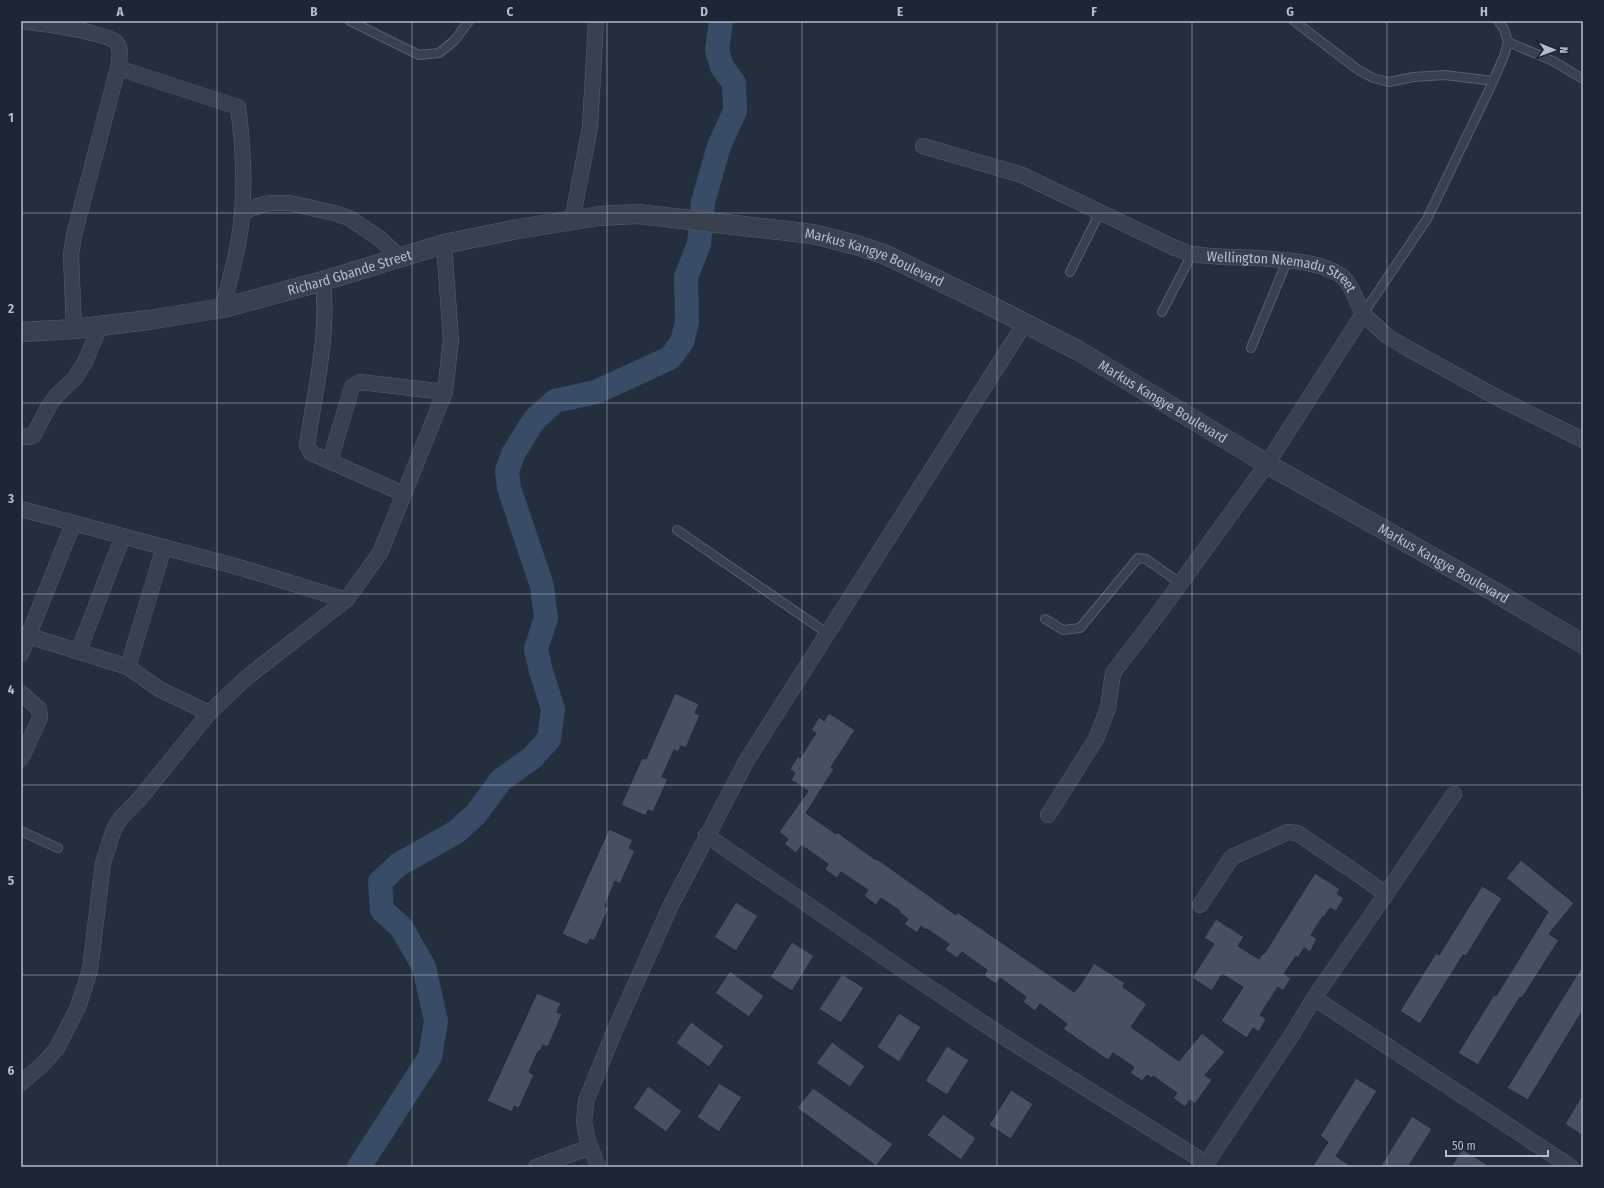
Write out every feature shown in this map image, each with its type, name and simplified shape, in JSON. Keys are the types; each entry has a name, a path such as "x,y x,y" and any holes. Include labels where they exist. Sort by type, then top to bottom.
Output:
{"street":[{"path":"21,21 68,28 106,36 114,40 118,45 120,52 118,68 74,235 71,255 74,329"},
{"path":"572,220 590,127 596,21"},
{"path":"118,68 238,107 243,138 244,179 242,212 239,240 223,308"},
{"name":"Wellington Nkemadu Street","path":"923,146 1022,175 1175,248 1192,254 1287,260 1318,265 1337,272 1347,280 1363,314 1267,464 1113,673 1108,708 1096,739 1048,815"},
{"path":"242,212 264,204 290,203 334,213 349,218 379,238 401,258"},
{"name":"Richard Gbande Street","path":"21,332 100,326 223,308 322,281 444,244 518,229 599,216 638,214 677,219"},
{"name":"Markus Kangye Boulevard","path":"677,219 813,234 856,244 886,255 990,305 1079,351 1267,464 1493,591 1583,644"},
{"path":"21,1083 43,1064 57,1048 78,1007 90,970 103,863 114,829 120,819 142,796 209,713 246,678 346,600 380,553 445,392 452,340 444,244"},
{"path":"322,281 325,301 325,326 307,445 311,453 404,494"},
{"path":"1363,314 1388,336 1407,348 1500,399 1583,440"},
{"path":"598,1167 590,1147 584,1122 586,1101 614,1032 670,907 706,835 746,760 1025,323"},
{"path":"21,436 33,436 49,406 57,395 75,378 85,362 100,326"},
{"path":"330,461 352,387 356,383 360,382 445,392"},
{"path":"21,509 242,568 346,600"},
{"path":"21,654 73,524"},
{"path":"79,650 123,536"},
{"path":"128,667 164,547"},
{"path":"29,636 79,650 128,667 159,689 209,713"},
{"path":"21,693 39,709 40,718 21,759"},
{"path":"706,835 903,970 1012,1042 1205,1165 1293,1033 1314,998 1454,794"},
{"path":"1200,905 1232,856 1288,832 1296,834 1386,894"},
{"path":"1314,998 1571,1167"},
{"path":"536,1167 590,1147"}],"lane":[{"path":"350,21 419,55 439,53 454,41 469,21"},
{"path":"1294,21 1357,69 1373,78 1389,82 1444,75 1493,81"},
{"path":"1363,314 1427,219 1493,81 1504,56 1508,42 1504,29 1498,21"},
{"path":"1508,42 1553,61 1583,79"},
{"path":"1070,272 1100,212"},
{"path":"1162,312 1192,254"},
{"path":"1251,348 1287,260"},
{"path":"677,530 827,633"},
{"path":"1045,619 1063,630 1080,628 1138,558 1146,559 1180,584"},
{"path":"21,831 58,848"}],"building":[{"path":"675,693 699,704 695,713 700,715 686,748 681,746 678,752 674,750 662,777 668,779 653,812 648,810 646,816 621,805 642,758 646,759"},
{"path":"829,713 855,730 831,767 834,769 806,813 836,834 837,832 876,860 877,859 956,915 957,912 1074,992 1081,984 1094,963 1125,983 1123,987 1147,1004 1131,1027 1179,1061 1202,1033 1225,1052 1205,1075 1212,1080 1195,1104 1190,1100 1185,1107 1173,1098 1177,1093 1153,1076 1152,1078 1147,1075 1142,1081 1130,1073 1134,1067 1113,1053 1108,1060 1063,1029 1067,1024 1040,1004 1035,1011 1023,1002 1026,997 1000,978 996,984 984,976 987,970 962,952 957,958 945,950 949,944 927,929 926,930 921,926 917,933 904,924 908,919 899,912 900,911 881,898 876,905 864,896 868,890 841,872 837,878 825,870 828,864 807,849 801,846 796,853 784,844 788,839 779,832 808,791 791,780 795,773 790,769 798,756 800,758 816,733 811,730 819,717 824,721"},
{"path":"609,829 633,840 629,848 635,851 620,884 615,881 605,906 609,908 594,941 590,939 587,945 562,934"},
{"path":"1521,860 1574,903 1549,934 1559,940 1522,998 1520,997 1478,1065 1458,1053 1494,995 1496,996 1548,912 1506,878"},
{"path":"1315,873 1340,889 1337,894 1344,898 1336,911 1330,908 1324,917 1323,916 1311,935 1317,939 1310,952 1304,948 1298,958 1296,956 1284,974 1291,978 1283,991 1278,987 1260,1015 1266,1019 1259,1032 1253,1028 1247,1038 1221,1021 1243,987 1222,974 1212,991 1192,978 1214,944 1204,938 1216,919 1244,937 1238,946 1259,959 1263,953 1264,954"},
{"path":"1482,886 1502,898 1466,956 1463,955 1420,1024 1400,1011 1436,953 1439,955"},
{"path":"736,902 758,916 736,951 714,937"},
{"path":"792,942 814,956 792,991 770,977"},
{"path":"1583,965 1583,1010 1528,1100 1507,1088"},
{"path":"730,971 764,996 749,1017 715,993"},
{"path":"842,974 864,988 841,1023 819,1009"},
{"path":"537,993 561,1003 557,1012 562,1014 548,1047 543,1045 540,1051 538,1051 529,1072 534,1075 519,1108 514,1106 512,1112 487,1101"},
{"path":"899,1013 921,1027 899,1062 877,1047"},
{"path":"691,1022 724,1046 709,1067 676,1043"},
{"path":"832,1042 865,1066 850,1087 816,1063"},
{"path":"947,1046 969,1060 947,1095 925,1081"},
{"path":"1356,1078 1377,1091 1336,1156 1352,1167 1312,1167 1328,1142 1320,1136"},
{"path":"719,1083 742,1097 719,1132 697,1117"},
{"path":"648,1086 682,1111 666,1132 633,1108"},
{"path":"813,1088 893,1144 876,1166 797,1108"},
{"path":"1011,1090 1033,1104 1011,1139 989,1125"},
{"path":"1583,1094 1583,1136 1565,1124"},
{"path":"943,1114 976,1138 961,1160 927,1135"},
{"path":"1412,1116 1432,1129 1408,1167 1380,1167"},
{"path":"1462,1149 1491,1167 1451,1167"}],"waterway":[{"path":"359,1167 430,1057 436,1021 424,967 401,927 382,910 380,882 398,865 456,832 476,814 501,780 532,758 549,739 553,709 536,649 546,618 542,586 509,488 507,471 513,454 534,420 555,401 596,392 670,358 682,342 687,322 686,277 699,244 703,202 719,146 735,111 734,83 722,67 717,50 721,21"}]}
